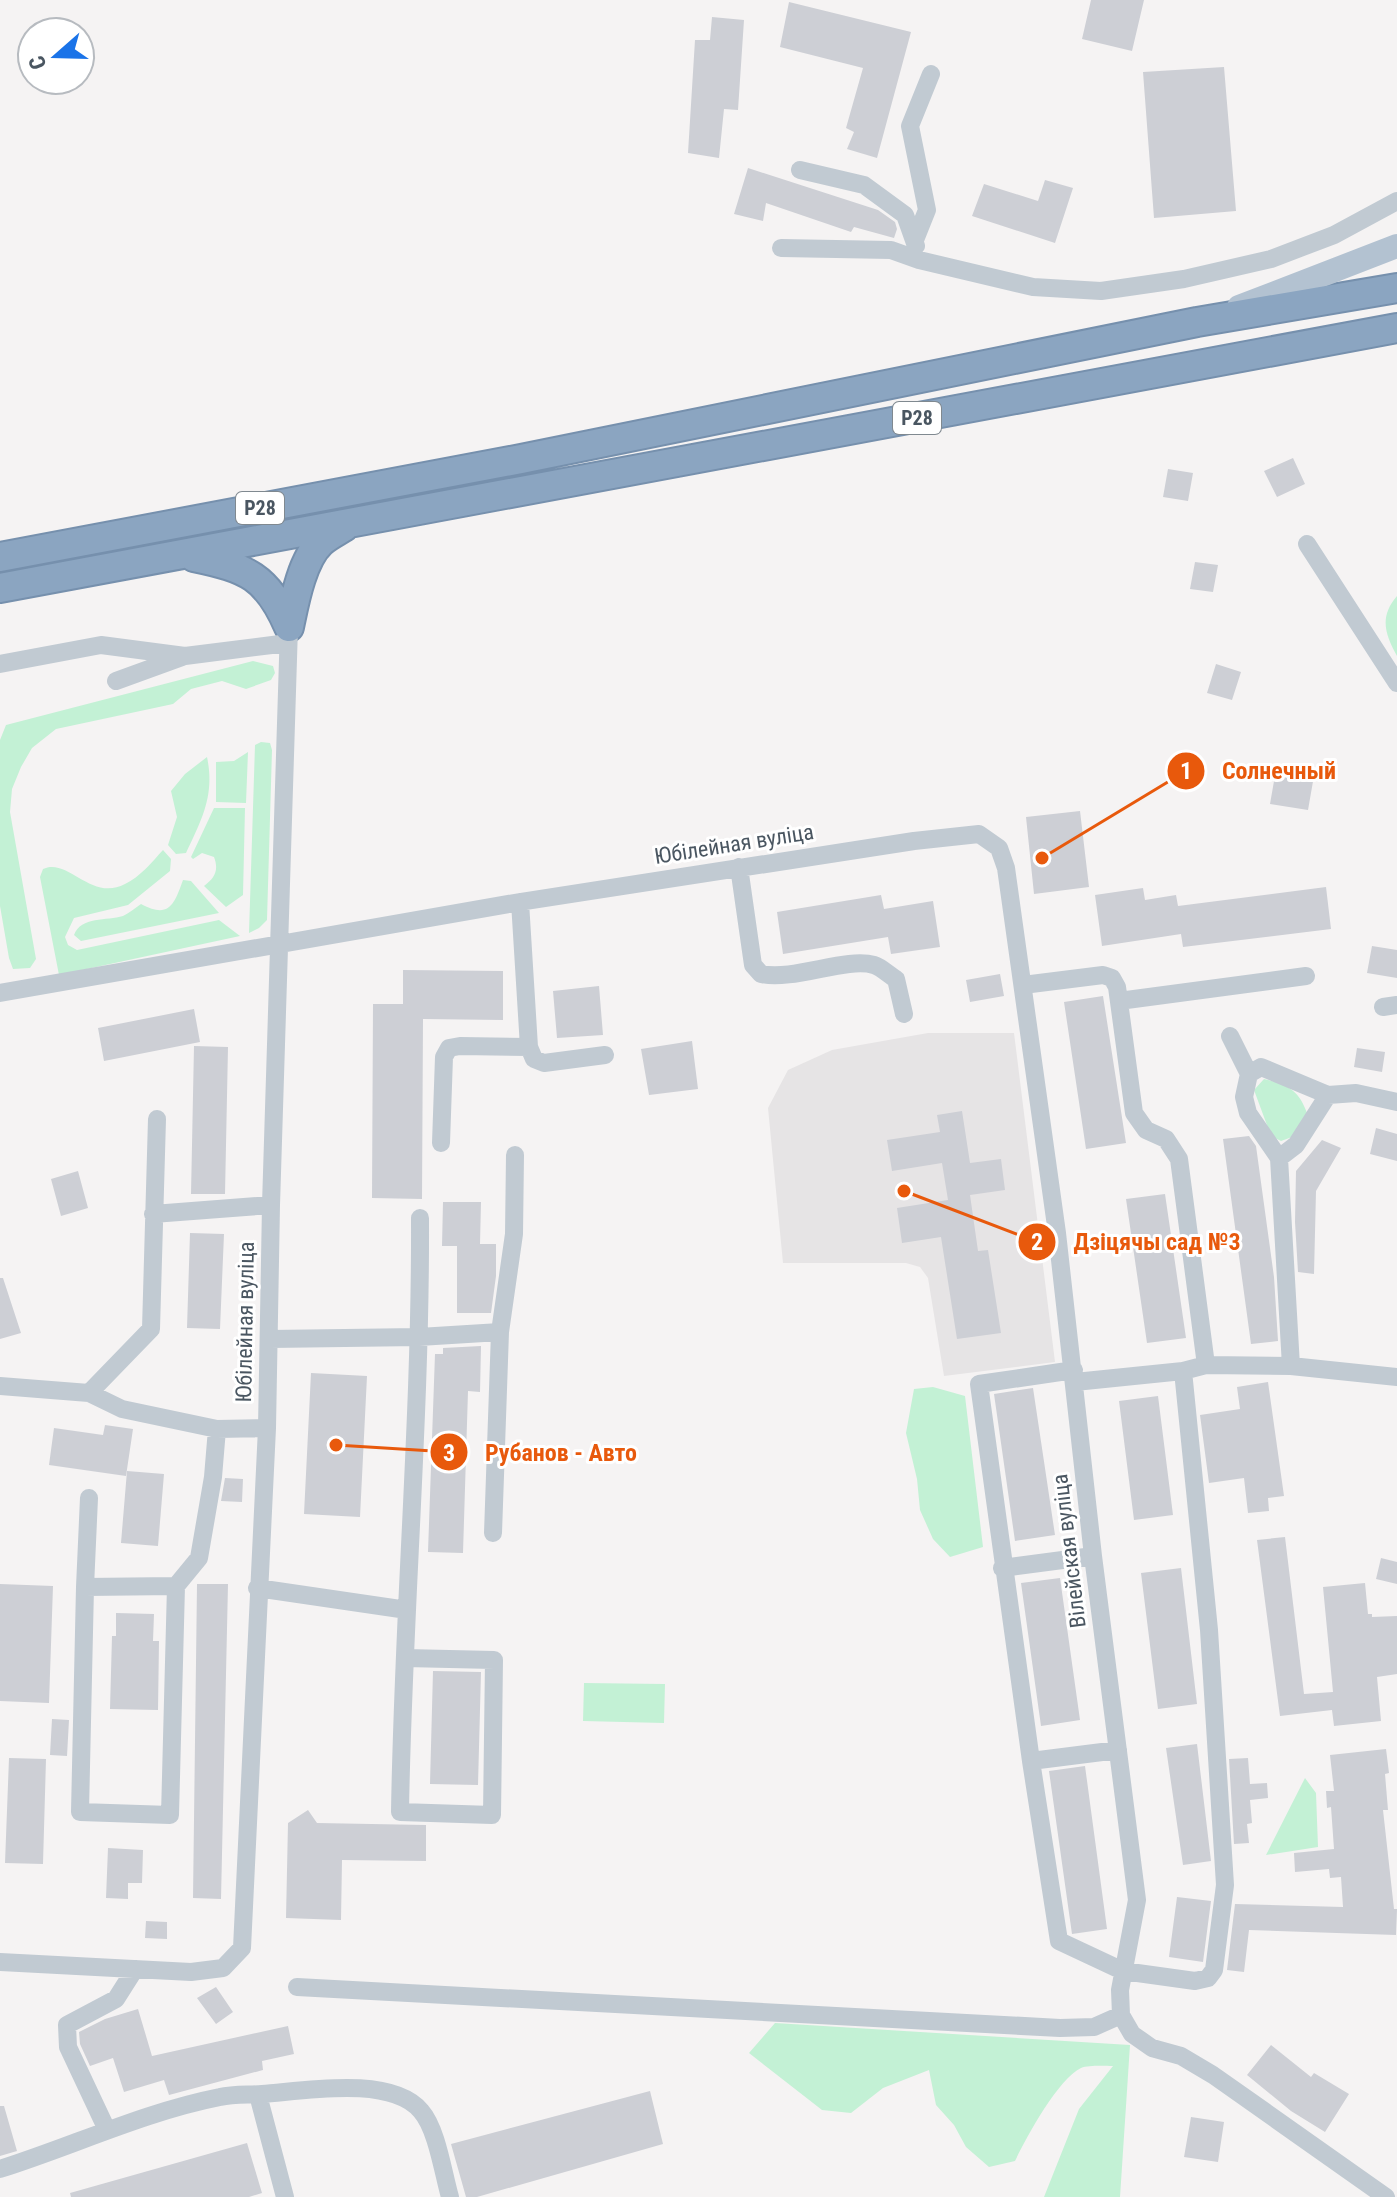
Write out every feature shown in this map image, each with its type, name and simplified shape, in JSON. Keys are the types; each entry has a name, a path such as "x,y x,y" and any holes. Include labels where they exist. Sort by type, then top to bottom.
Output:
{"highway":[{"name":"Р28","path":"0,557 506,462 1197,322 1397,288"},
{"name":"Р28","path":"0,588 1397,328"},
{"path":"289,635 295,598 312,553 321,542 351,522"},
{"path":"181,554 242,569 263,584 276,599 289,635"}],"main road":[{"path":"1197,322 1397,246"}],"street":[{"path":"915,240 927,210 910,126 931,74"},
{"path":"800,170 864,185 905,215 919,260"},
{"path":"781,248 891,250 919,260 1033,287 1101,291 1184,279 1271,259 1334,235 1397,201"},
{"path":"1307,544 1397,683"},
{"path":"116,681 185,656 289,635 279,945"},
{"path":"0,664 101,645 185,656"},
{"name":"Вілейская вуліца","path":"914,841 979,834 999,848 1006,868 1074,1376 1093,1556 1137,1900 1120,1990 1121,2015"},
{"name":"Юбілейная вуліца","path":"0,993 520,902 914,841"},
{"path":"739,867 753,965 761,974 774,977 853,965 874,965 896,979 904,1014"},
{"path":"520,902 529,1047 534,1059 544,1063 605,1055"},
{"name":"Юбілейная вуліца","path":"0,1386 89,1393 122,1409 217,1429 267,1428 279,945"},
{"path":"1023,985 1103,975 1112,978 1119,1001 1134,1113 1146,1130 1166,1139 1179,1159 1206,1365"},
{"path":"1119,1001 1306,976"},
{"path":"1230,1036 1249,1074 1244,1097 1248,1113 1279,1158 1291,1366"},
{"path":"441,1143 444,1057 449,1048 529,1047"},
{"path":"1249,1074 1261,1067 1328,1095 1356,1093 1397,1102"},
{"path":"1279,1158 1296,1145 1328,1095"},
{"path":"89,1393 151,1329 157,1119"},
{"path":"493,1533 500,1332 514,1234 515,1155"},
{"path":"153,1214 271,1205"},
{"path":"405,1658 494,1660 492,1815 400,1812 405,1658 419,1337 420,1218"},
{"path":"270,1339 419,1337 500,1332"},
{"path":"1183,1371 1210,1645 1225,1885 1214,1970 1208,1978 1195,1981 1123,1971 1059,1941 1002,1568 979,1384 1183,1371 1206,1365 1291,1366 1397,1377"},
{"path":"0,1962 191,1972 223,1968 242,1948 267,1428"},
{"path":"89,1498 80,1812 170,1815 176,1586 199,1558 213,1477 217,1429"},
{"path":"1002,1568 1093,1556"},
{"path":"85,1587 176,1586"},
{"path":"257,1588 407,1610"},
{"path":"1031,1761 1118,1750"},
{"path":"107,2130 68,2047 67,2025 116,1999 135,1969"},
{"path":"297,1987 1060,2028 1094,2027 1121,2015 1132,2034 1152,2048 1181,2056 1213,2075 1386,2197"},
{"path":"0,2169 107,2130 221,2096 347,2088 391,2094 410,2101 421,2111 429,2124 450,2197"},
{"path":"258,2095 285,2197"}],"shaded area":[{"path":"928,1033 1014,1033 1055,1362 944,1376 928,1278 920,1267 906,1263 783,1263 768,1108 788,1070 832,1050"}],"green space":[{"path":"1397,596 1397,656 1389,640 1386,618"},
{"path":"253,661 273,666 275,673 271,680 246,689 222,681 191,689 173,704 56,729 32,748 12,789 10,812 36,959 30,968 13,969 0,906 0,740 6,725"},
{"path":"270,743 272,750 267,920 249,933 255,745"},
{"path":"248,752 246,803 216,802 216,762 234,761"},
{"path":"207,757 209,783 206,806 186,853 176,854 168,845 177,817 171,791 185,774"},
{"path":"214,808 245,808 243,895 226,907 204,886 215,873 214,857 202,853 193,859 191,857"},
{"path":"163,850 171,859 170,871 128,905 74,918 65,937 68,945 77,950 219,920 240,936 59,975 40,877 43,869 62,869 101,888 113,888 136,877"},
{"path":"183,880 191,881 219,913 81,941 74,935 88,922 123,916 141,904 164,910 173,903"},
{"path":"1264,1079 1291,1089 1304,1105 1307,1113 1292,1137 1281,1141 1271,1136 1254,1090"},
{"path":"933,1387 965,1396 983,1547 950,1557 933,1539 920,1510 917,1479 906,1433 914,1389"},
{"path":"584,1683 665,1684 664,1723 583,1721"},
{"path":"1305,1778 1316,1793 1318,1847 1266,1855"},
{"path":"775,2023 1130,2045 1120,2197 1044,2197 1079,2109 1113,2066 1084,2067 1072,2074 1044,2110 1015,2161 989,2167 966,2147 954,2125 936,2105 929,2070 883,2088 851,2113 822,2110 749,2053"}],"building":[{"path":"1091,0 1144,0 1132,51 1082,39"},
{"path":"789,2 911,32 877,158 847,149 854,132 846,128 863,68 780,47"},
{"path":"712,17 744,20 738,110 724,109 719,158 688,153 695,40 710,40"},
{"path":"1224,67 1236,211 1154,218 1143,72"},
{"path":"748,168 878,210 895,222 897,229 894,238 854,227 851,232 766,203 763,221 734,214"},
{"path":"1045,180 1073,188 1055,243 972,216 984,184 1038,201"},
{"path":"1293,458 1305,484 1277,497 1264,471"},
{"path":"1168,469 1193,473 1188,501 1163,497"},
{"path":"1195,562 1218,565 1213,592 1190,589"},
{"path":"1216,664 1241,672 1232,700 1207,693"},
{"path":"1277,764 1315,770 1308,810 1270,804"},
{"path":"1080,811 1089,887 1034,894 1026,817"},
{"path":"1326,887 1331,929 1183,947 1181,934 1102,946 1095,895 1143,888 1145,900 1176,895 1178,906"},
{"path":"881,895 884,909 933,901 940,947 891,954 888,937 783,954 777,912"},
{"path":"1372,946 1397,950 1397,978 1367,973"},
{"path":"403,970 503,971 503,1020 423,1019 422,1199 372,1198 373,1004 403,1004"},
{"path":"1000,974 1004,996 970,1002 966,980"},
{"path":"599,986 603,1035 557,1038 553,991"},
{"path":"1103,996 1126,1143 1086,1149 1064,1002"},
{"path":"194,1009 200,1042 104,1061 98,1028"},
{"path":"692,1041 698,1089 649,1095 641,1049"},
{"path":"194,1046 228,1047 225,1194 191,1194"},
{"path":"1357,1048 1385,1052 1382,1072 1354,1067"},
{"path":"962,1111 970,1163 1001,1159 1005,1190 970,1195 978,1251 988,1250 1001,1333 957,1339 941,1237 902,1243 897,1208 948,1200 942,1163 892,1171 887,1140 940,1132 937,1115"},
{"path":"1376,1128 1397,1134 1397,1161 1370,1154"},
{"path":"1249,1136 1256,1146 1274,1277 1278,1341 1251,1344 1223,1139"},
{"path":"1322,1140 1341,1148 1316,1191 1314,1274 1298,1272 1296,1171"},
{"path":"78,1171 88,1208 61,1216 51,1179"},
{"path":"1165,1194 1186,1338 1147,1343 1126,1199"},
{"path":"443,1202 481,1202 480,1244 496,1244 491,1313 457,1313 457,1246 442,1246"},
{"path":"190,1233 224,1234 220,1329 187,1328"},
{"path":"0,1278 3,1278 21,1333 0,1339"},
{"path":"481,1346 480,1392 468,1391 463,1553 428,1552 435,1354 443,1354 443,1348"},
{"path":"311,1373 367,1376 360,1517 304,1514"},
{"path":"1268,1382 1284,1496 1268,1498 1269,1511 1248,1513 1244,1478 1209,1483 1200,1415 1240,1409 1237,1387"},
{"path":"1033,1388 1055,1535 1015,1541 994,1394"},
{"path":"1158,1396 1173,1515 1134,1520 1119,1401"},
{"path":"105,1425 133,1429 126,1476 49,1465 54,1428 103,1435"},
{"path":"127,1471 164,1474 158,1546 121,1543"},
{"path":"225,1478 243,1479 242,1502 221,1501"},
{"path":"1285,1537 1304,1694 1333,1692 1323,1587 1365,1583 1368,1614 1372,1617 1397,1616 1397,1674 1377,1677 1381,1721 1334,1726 1332,1710 1280,1716 1257,1540"},
{"path":"1381,1558 1397,1562 1397,1584 1376,1579"},
{"path":"1181,1568 1197,1704 1158,1709 1141,1573"},
{"path":"1060,1578 1080,1720 1041,1726 1021,1583"},
{"path":"0,1584 53,1586 49,1703 0,1701"},
{"path":"197,1584 228,1584 221,1899 193,1898"},
{"path":"116,1613 154,1614 153,1641 159,1641 158,1710 110,1709 112,1636 116,1636"},
{"path":"433,1671 481,1672 478,1785 430,1784"},
{"path":"52,1719 69,1720 67,1756 50,1755"},
{"path":"1197,1744 1211,1861 1183,1865 1166,1748"},
{"path":"1386,1749 1388,1810 1383,1810 1394,1909 1397,1909 1396,1935 1249,1930 1244,1972 1227,1970 1235,1904 1343,1907 1341,1877 1330,1878 1329,1869 1295,1872 1294,1853 1334,1849 1331,1807 1327,1808 1326,1791 1334,1791 1330,1755"},
{"path":"9,1758 46,1759 43,1864 5,1863"},
{"path":"1248,1758 1250,1784 1267,1783 1268,1798 1250,1800 1252,1823 1247,1824 1249,1843 1234,1844 1229,1759"},
{"path":"1085,1766 1107,1929 1072,1934 1049,1771"},
{"path":"308,1810 317,1823 426,1825 426,1861 342,1860 341,1920 286,1918 288,1823"},
{"path":"108,1848 143,1850 142,1883 128,1883 128,1899 106,1898"},
{"path":"1177,1897 1211,1901 1203,1962 1169,1957"},
{"path":"146,1921 167,1922 167,1939 145,1938"},
{"path":"216,1987 233,2012 216,2024 197,1998"},
{"path":"138,2009 152,2056 288,2026 294,2054 262,2061 263,2070 169,2095 164,2080 124,2092 113,2058 90,2066 80,2044 79,2032 105,2019"},
{"path":"1271,2045 1311,2077 1314,2073 1349,2094 1325,2132 1291,2111 1247,2075"},
{"path":"650,2091 663,2144 477,2197 466,2197 451,2144"},
{"path":"0,2106 4,2106 17,2151 0,2156"},
{"path":"1191,2117 1224,2122 1218,2162 1184,2157"},
{"path":"247,2143 262,2193 249,2197 71,2197 70,2193"}],"place":[{"name":"Солнечный","path":"1042,858"},
{"name":"Дзіцячы сад №3","path":"904,1191"},
{"name":"Рубанов - Авто","path":"336,1445"}]}
